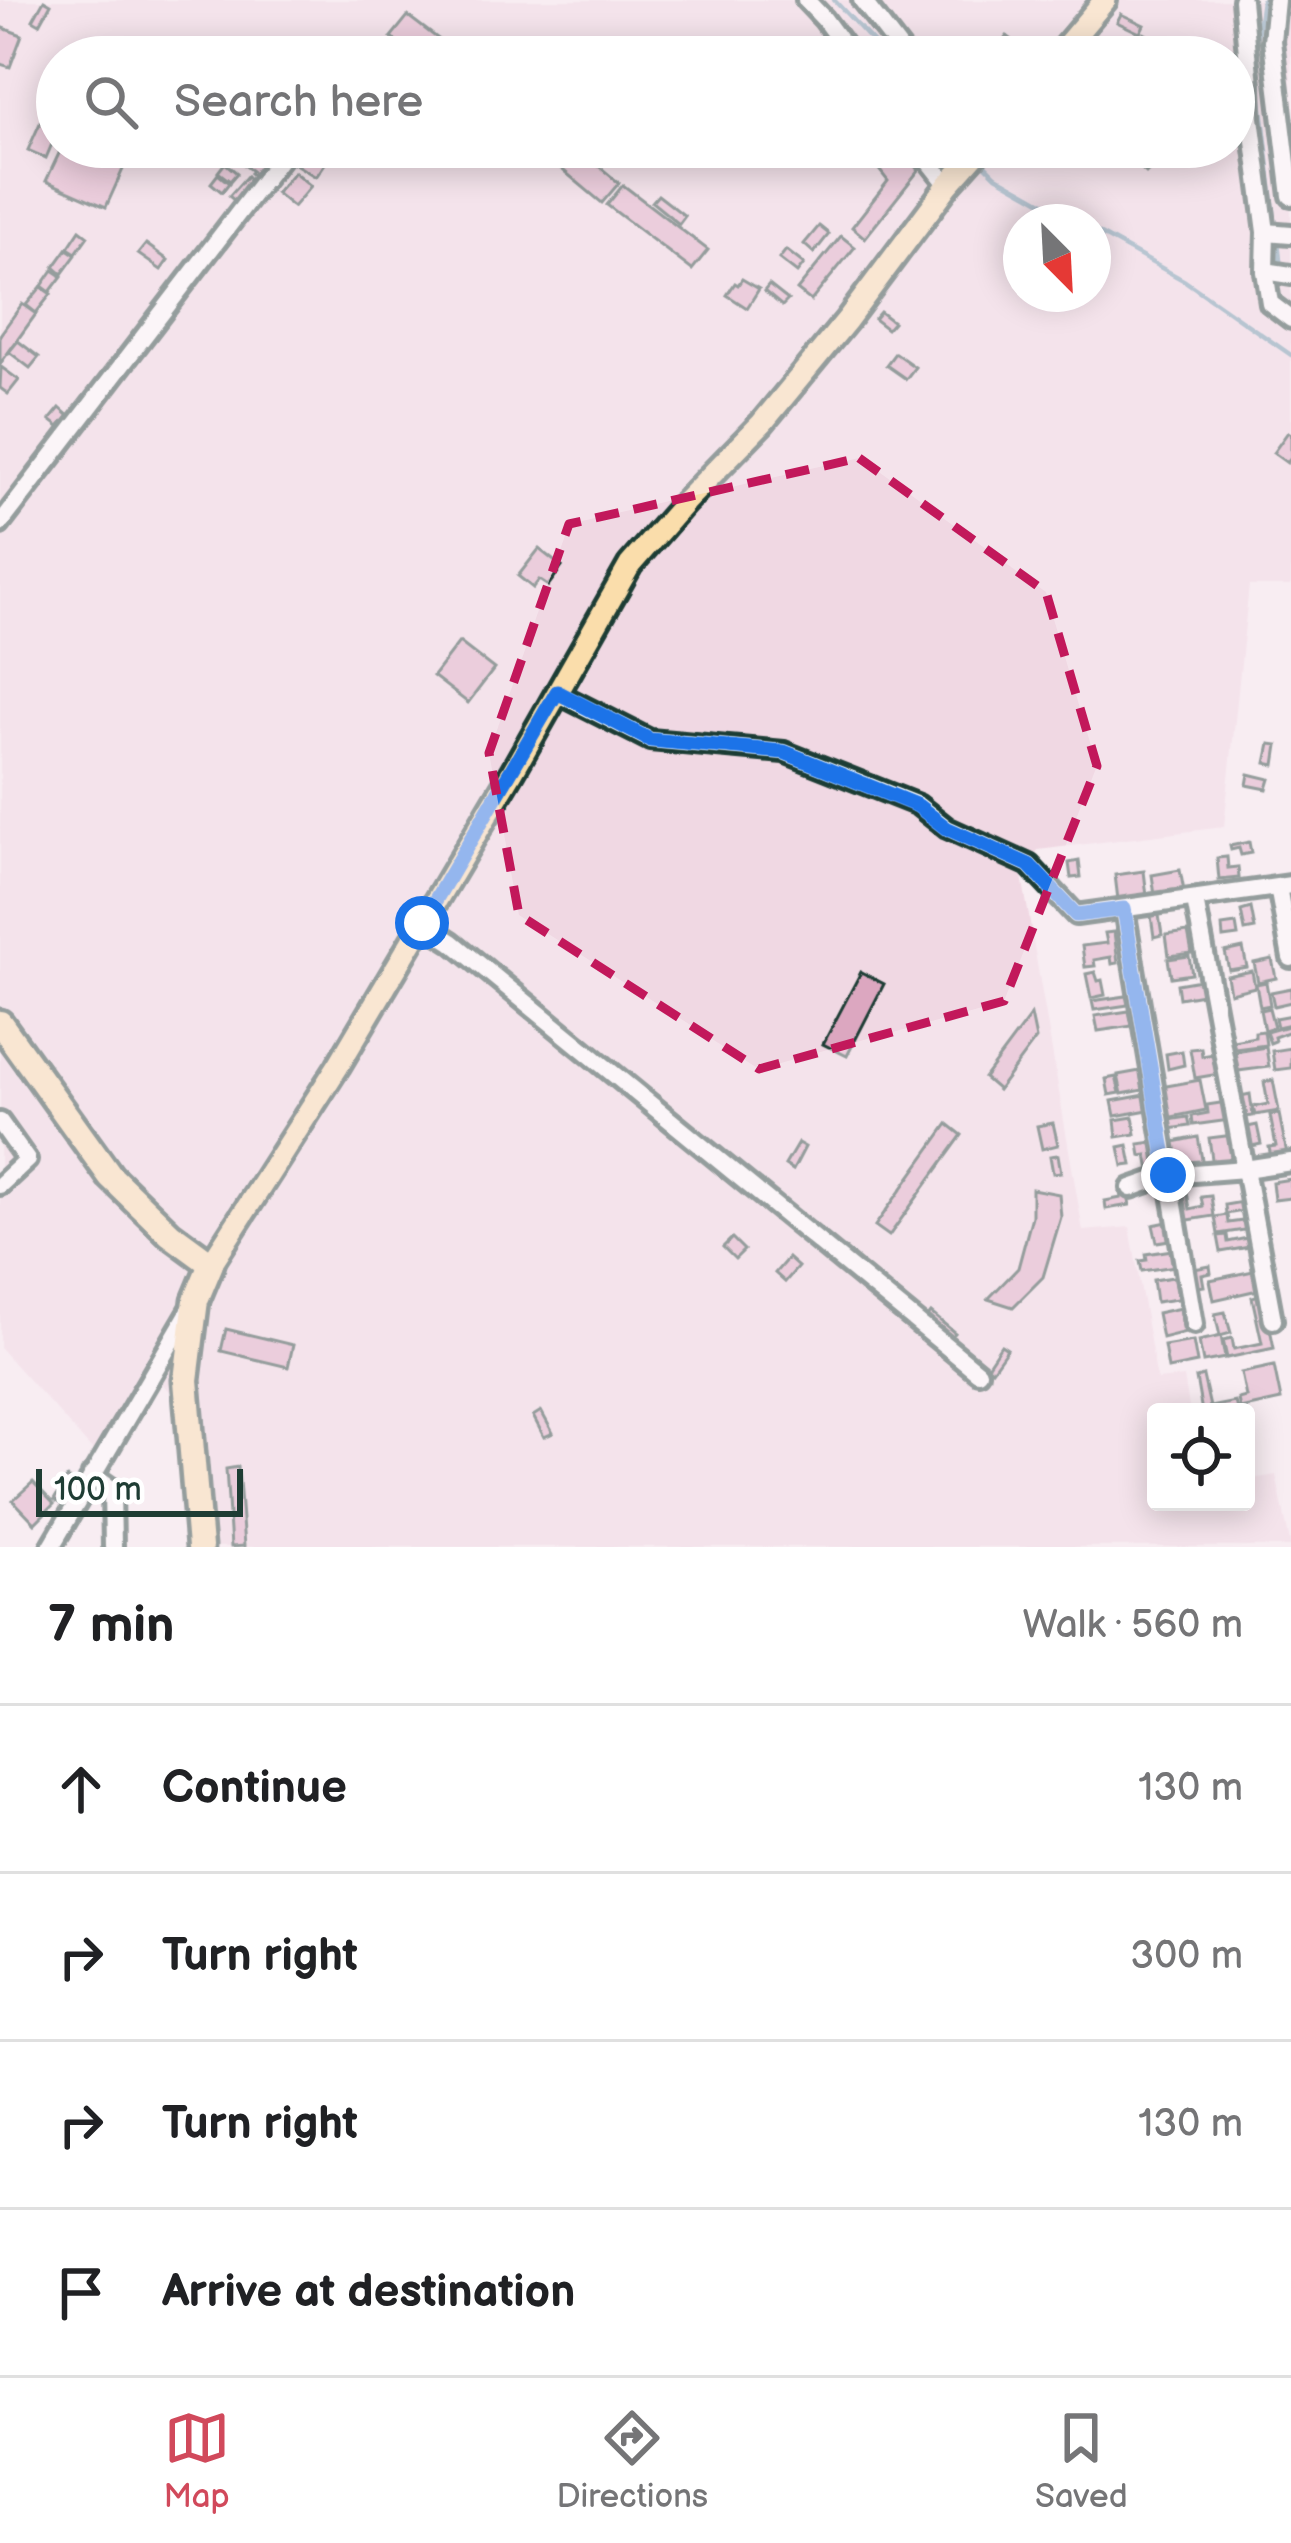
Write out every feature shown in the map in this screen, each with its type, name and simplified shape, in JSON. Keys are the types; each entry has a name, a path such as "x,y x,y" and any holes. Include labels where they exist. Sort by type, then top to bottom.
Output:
{"highway":[{"path":"0,1023 110,1176 170,1234 211,1264 196,1300 186,1380 200,1547"}],"main road":[{"path":"1075,36 1105,0"},
{"path":"211,1264 338,1066 630,565 762,423 963,168"}],"street":[{"path":"806,0 837,36"},
{"path":"862,0 890,36"},
{"path":"1241,0 1245,36"},
{"path":"1276,0 1272,41 1291,196"},
{"path":"1255,148 1270,303 1291,319"},
{"path":"0,524 273,168"},
{"path":"938,168 951,182"},
{"path":"1266,232 1291,234"},
{"path":"1264,271 1290,275"},
{"path":"557,692 650,740 784,752 918,806 946,828 1029,865 1076,915 1284,886 1291,958"},
{"path":"1196,899 1274,1320"},
{"path":"1124,909 1194,1324"},
{"path":"422,923 452,941 978,1372"},
{"path":"0,1122 27,1160 0,1185"},
{"path":"1131,1188 1168,1175 1291,1162"},
{"path":"51,1547 196,1300"},
{"path":"92,1475 112,1489 113,1547"}],"highlighted area":[{"path":"859,458 1046,592 1097,766 1004,1001 759,1069 519,915 489,753 569,524"}],"shaded area":[{"path":"0,0 1291,0 1291,586 1249,586 1224,827 1038,850 1022,876 1083,1231 1130,1227 1157,1380 1184,1377 1188,1403 1147,1403 1147,1511 1255,1511 1255,1478 1276,1475 1291,1547 202,1547 188,1407 154,1377 101,1460 0,1348"}],"building":[{"path":"44,0 51,4 40,24 33,20"},
{"path":"1121,14 1144,25 1140,33 1117,22"},
{"path":"408,16 434,36 392,36"},
{"path":"0,27 22,35 10,67 0,64"},
{"path":"52,168 124,168 106,207 46,181"},
{"path":"231,168 237,173 230,181 218,172"},
{"path":"301,168 322,168 316,177"},
{"path":"560,168 601,168 619,183 602,203"},
{"path":"878,168 919,170 865,238 852,227 888,181"},
{"path":"294,172 311,186 293,207 276,193"},
{"path":"218,174 229,183 222,192 211,183"},
{"path":"247,176 253,182 236,202 229,196"},
{"path":"623,185 708,250 692,270 607,205"},
{"path":"658,195 685,216 679,224 652,202"},
{"path":"819,226 829,234 814,253 804,244"},
{"path":"80,230 88,236 76,253 68,248"},
{"path":"841,236 855,247 811,301 797,290"},
{"path":"146,244 168,260 161,270 138,254"},
{"path":"67,249 76,255 62,274 54,267"},
{"path":"786,250 804,264 797,273 779,259"},
{"path":"53,270 62,276 50,292 42,286"},
{"path":"742,279 759,289 747,308 727,295"},
{"path":"769,285 788,300 782,306 764,291"},
{"path":"41,287 51,294 36,313 26,305"},
{"path":"22,304 36,314 0,364 0,335"},
{"path":"880,312 893,322 887,329 874,319"},
{"path":"18,341 39,357 30,368 9,352"},
{"path":"895,353 915,367 906,379 886,365"},
{"path":"1,367 19,380 8,394 0,388"},
{"path":"60,408 69,416 59,427 50,420"},
{"path":"1288,432 1291,458 1287,463 1273,453"},
{"path":"539,549 562,567 548,586 539,580 533,588 518,576"},
{"path":"459,642 494,669 468,703 433,676"},
{"path":"1270,744 1278,745 1275,765 1266,763"},
{"path":"1249,774 1270,779 1267,789 1247,785"},
{"path":"1249,842 1251,853 1231,850 1230,846"},
{"path":"1227,857 1228,868 1238,867 1239,878 1219,880 1217,858"},
{"path":"1079,861 1081,877 1071,878 1069,863"},
{"path":"1180,870 1184,891 1155,895 1152,875"},
{"path":"1144,871 1147,896 1118,900 1115,875"},
{"path":"1251,908 1255,929 1245,931 1241,911"},
{"path":"1159,915 1162,935 1154,937 1151,916"},
{"path":"1236,924 1238,936 1223,938 1222,926"},
{"path":"1114,932 1118,963 1112,964 1111,957 1085,967 1082,946 1107,943 1105,933"},
{"path":"1188,932 1192,953 1169,956 1166,935"},
{"path":"1243,948 1247,967 1229,970 1225,952"},
{"path":"1189,956 1192,974 1171,977 1168,959"},
{"path":"1272,959 1276,978 1258,982 1254,963"},
{"path":"1252,971 1255,987 1230,993 1227,976"},
{"path":"861,972 884,984 847,1056 823,1044"},
{"path":"1095,972 1105,995 1091,998 1086,974"},
{"path":"1206,979 1208,993 1179,998 1177,984"},
{"path":"1266,982 1270,1005 1260,1007 1256,984"},
{"path":"1291,988 1291,1002 1274,1006 1271,992"},
{"path":"1126,996 1128,1005 1094,1010 1092,1001"},
{"path":"1269,1008 1274,1027 1264,1030 1260,1010"},
{"path":"1129,1011 1132,1026 1098,1031 1095,1016"},
{"path":"1031,1015 1036,1039 998,1090 984,1078"},
{"path":"1291,1015 1291,1024 1277,1027 1275,1018"},
{"path":"1291,1025 1291,1031 1270,1043 1266,1032"},
{"path":"1264,1031 1266,1045 1235,1049 1233,1041"},
{"path":"1266,1047 1269,1067 1238,1071 1235,1052"},
{"path":"1201,1048 1202,1056 1214,1054 1219,1074 1195,1078 1190,1049"},
{"path":"1291,1048 1291,1068 1275,1070 1272,1051"},
{"path":"1182,1051 1184,1065 1168,1069 1166,1054"},
{"path":"1140,1071 1143,1090 1122,1094 1118,1075"},
{"path":"1116,1077 1120,1093 1109,1095 1106,1079"},
{"path":"1200,1080 1206,1110 1167,1118 1161,1087"},
{"path":"1273,1080 1279,1111 1255,1115 1253,1107 1268,1104 1264,1082"},
{"path":"1250,1094 1253,1116 1244,1117 1241,1096"},
{"path":"1145,1095 1148,1110 1115,1116 1112,1101"},
{"path":"1227,1102 1230,1120 1193,1125 1192,1116 1208,1113 1207,1105"},
{"path":"1279,1114 1287,1154 1271,1157 1269,1147 1276,1146 1270,1115"},
{"path":"1133,1117 1136,1134 1117,1137 1115,1120"},
{"path":"1188,1117 1190,1126 1170,1129 1169,1120"},
{"path":"1053,1123 1058,1145 1042,1149 1037,1126"},
{"path":"948,1124 962,1135 889,1236 875,1226"},
{"path":"1257,1125 1261,1144 1252,1146 1248,1127"},
{"path":"1234,1135 1238,1162 1213,1166 1209,1138"},
{"path":"1198,1137 1203,1165 1180,1169 1178,1158 1171,1159 1169,1143"},
{"path":"1153,1142 1159,1175 1151,1176 1147,1155 1141,1156 1139,1144"},
{"path":"798,1143 805,1147 793,1170 785,1165"},
{"path":"1128,1145 1132,1165 1123,1166 1119,1147"},
{"path":"1058,1155 1061,1172 1053,1173 1050,1156"},
{"path":"1291,1179 1291,1198 1274,1200 1272,1182"},
{"path":"1032,1189 1059,1194 1061,1217 1043,1277 1013,1307 988,1299 1018,1268 1032,1216"},
{"path":"1127,1192 1130,1205 1106,1209 1105,1201"},
{"path":"1187,1192 1190,1209 1203,1206 1201,1197 1211,1196 1214,1216 1182,1221 1177,1194"},
{"path":"1248,1201 1249,1210 1226,1214 1225,1205"},
{"path":"1227,1215 1228,1223 1250,1220 1251,1229 1218,1234 1215,1217"},
{"path":"1167,1222 1170,1240 1157,1242 1153,1225"},
{"path":"1227,1235 1228,1242 1247,1238 1249,1247 1221,1252 1218,1236"},
{"path":"732,1238 744,1250 735,1259 723,1247"},
{"path":"1172,1250 1175,1266 1142,1271 1140,1261 1147,1260 1146,1254"},
{"path":"788,1258 798,1267 785,1282 775,1273"},
{"path":"1210,1266 1211,1273 1202,1275 1204,1286 1192,1288 1189,1270"},
{"path":"1258,1270 1262,1289 1214,1300 1210,1280"},
{"path":"1180,1276 1184,1298 1156,1302 1153,1280"},
{"path":"1263,1294 1274,1348 1227,1358 1223,1340 1232,1338 1234,1349 1262,1343 1252,1297"},
{"path":"1185,1307 1190,1331 1162,1338 1157,1313"},
{"path":"1225,1312 1231,1333 1220,1336 1215,1314"},
{"path":"931,1313 955,1333 946,1343 923,1323"},
{"path":"226,1329 293,1345 288,1367 221,1351"},
{"path":"1221,1336 1225,1358 1203,1362 1199,1341"},
{"path":"1193,1341 1197,1363 1168,1369 1164,1346"},
{"path":"1001,1345 1007,1349 992,1370 987,1366"},
{"path":"1274,1366 1281,1400 1255,1406 1239,1403 1246,1397 1241,1373"},
{"path":"1203,1376 1209,1403 1200,1403 1196,1378"},
{"path":"541,1411 553,1433 544,1437 533,1416"},
{"path":"238,1467 244,1546 231,1547 226,1469"},
{"path":"67,1478 78,1484 65,1506 54,1500"},
{"path":"33,1482 54,1504 35,1523 13,1500"}],"waterway":[{"path":"834,0 867,36"},
{"path":"1262,0 1255,49 1276,228"},
{"path":"988,168 1046,204"},
{"path":"1111,240 1185,281 1291,355"},
{"path":"1278,240 1281,270"}],"route":[{"path":"422,923 557,692 650,740 784,752 918,806 946,828 1029,865 1076,915 1124,909 1168,1175"}]}
